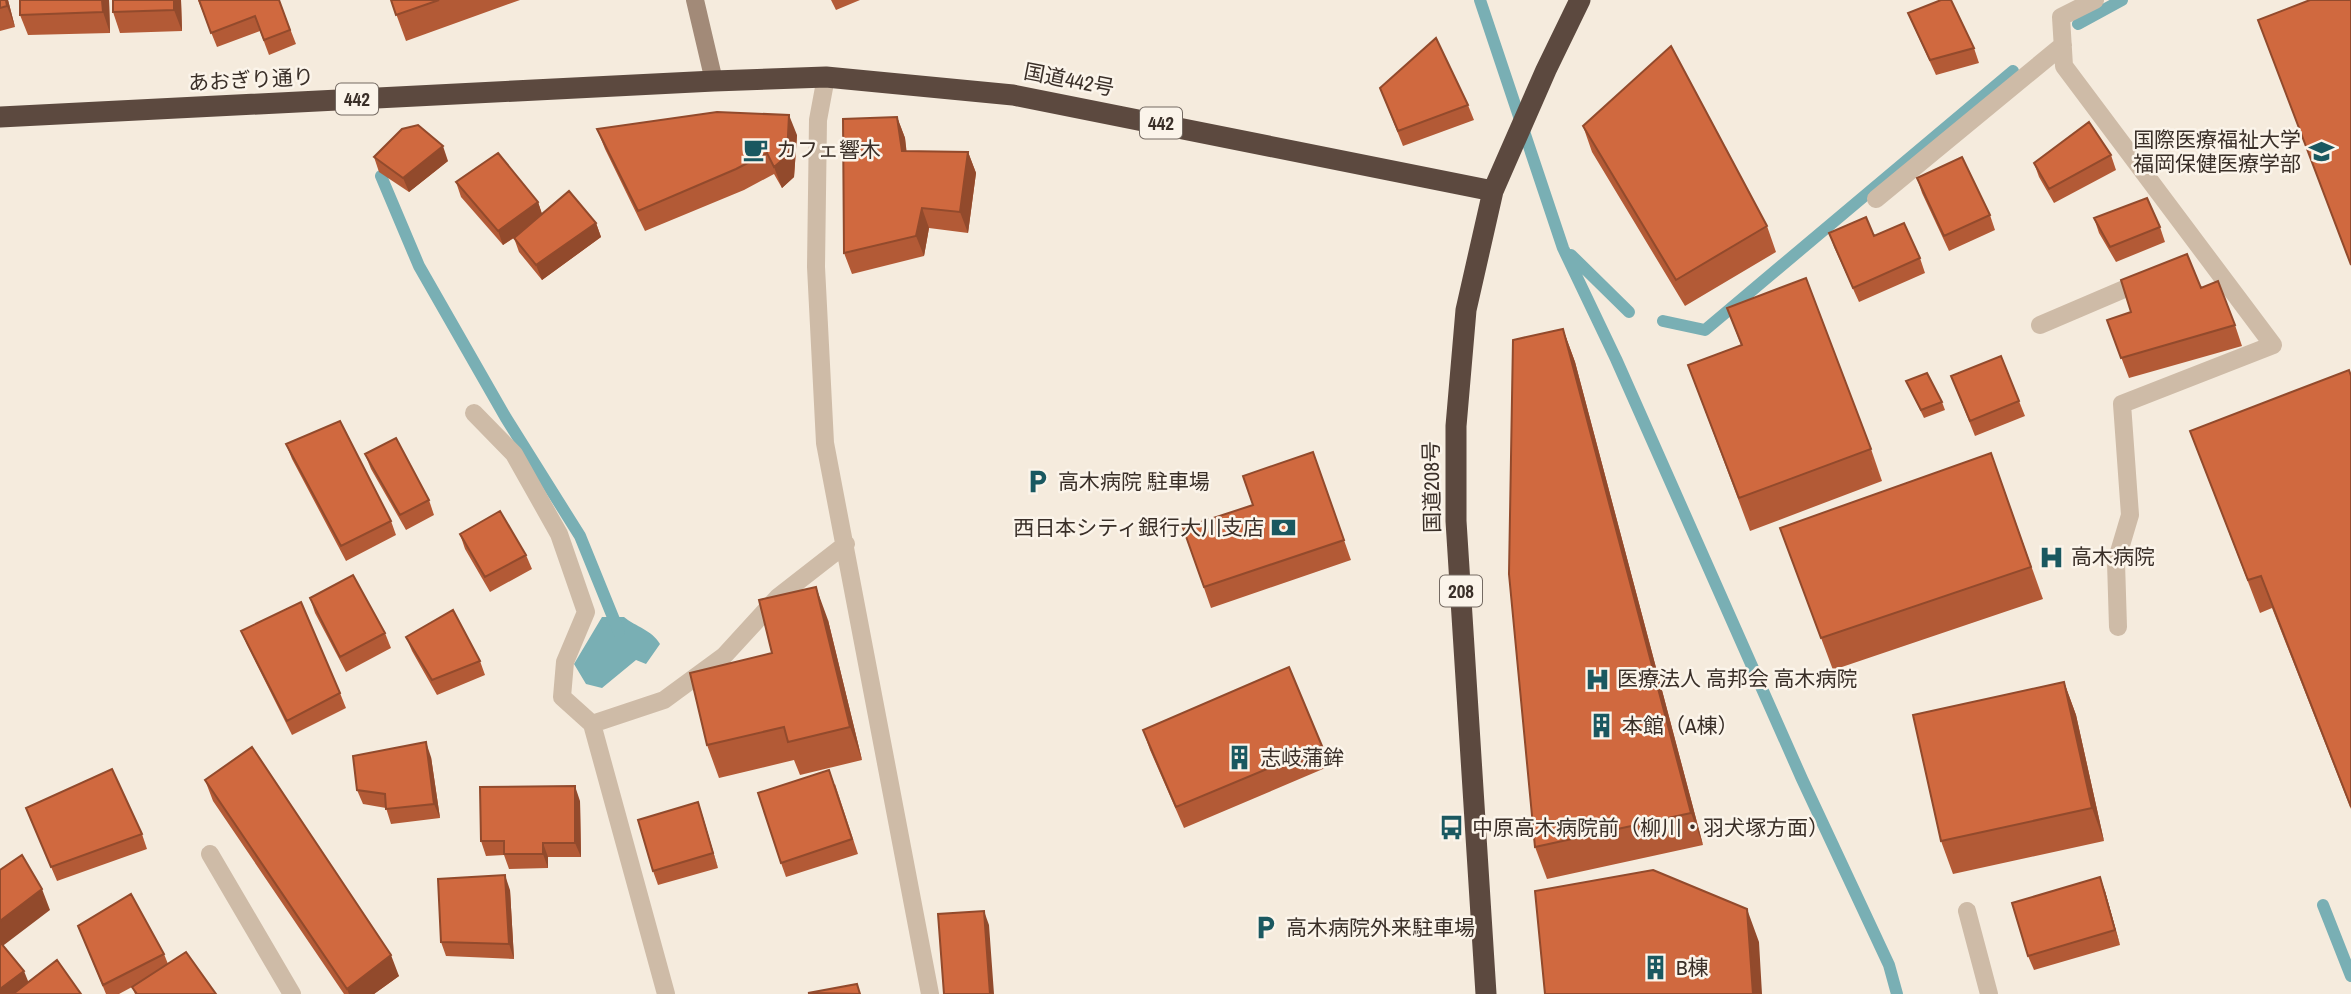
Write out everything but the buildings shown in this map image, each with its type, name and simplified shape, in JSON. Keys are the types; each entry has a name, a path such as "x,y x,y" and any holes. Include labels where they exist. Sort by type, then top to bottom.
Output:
{"highway":[{"name":"国道208号","path":"1486,994 1456,521 1456,426 1466,310 1493,191 1580,0"},
{"name":"国道442号","path":"714,80 826,77 1013,95 1493,191"},
{"name":"あおぎり通り","path":"0,117 714,80"}],"street":[{"path":"695,0 714,80"},
{"path":"2095,0 2061,17 2064,66 2198,258 2273,345 2122,404 2130,516 2116,562 2118,627"},
{"path":"1876,199 2063,44"},
{"path":"826,77 818,120 816,267 825,443 930,994"},
{"path":"2040,325 2154,277"},
{"path":"474,413 514,454 559,534 586,612 565,662 562,697 592,724 666,994"},
{"path":"592,724 664,700 724,656 778,597 846,544"},
{"path":"210,853 292,994"},
{"path":"1967,911 1989,994"}],"water":[{"path":"602,617 624,617 648,632 660,644 646,664 636,660 602,688 586,684 574,664"}],"waterway":[{"path":"1480,0 1563,248 1616,359 1802,779 1889,965 1897,994"},
{"path":"2078,24 2122,0"},
{"path":"1663,321 1705,330 2013,71"},
{"path":"381,176 419,266 506,418 580,536 619,632"},
{"path":"1571,255 1629,312"},
{"path":"2323,905 2351,976"}],"place":[{"name":"カフェ響木","path":"756,150"},
{"name":"国際医療福祉大学 福岡保健医療学部","path":"2321,152"},
{"name":"高木病院 駐車場","path":"1038,482"},
{"name":"西日本シティ銀行大川支店","path":"1284,528"},
{"name":"高木病院","path":"2051,557"},
{"name":"医療法人 高邦会 高木病院","path":"1597,679"},
{"name":"本館（A棟）","path":"1602,726"},
{"name":"志岐蒲鉾","path":"1240,758"},
{"name":"中原高木病院前（柳川・羽犬塚方面）","path":"1452,828"},
{"name":"高木病院外来駐車場","path":"1266,928"},
{"name":"B棟","path":"1656,968"}]}
